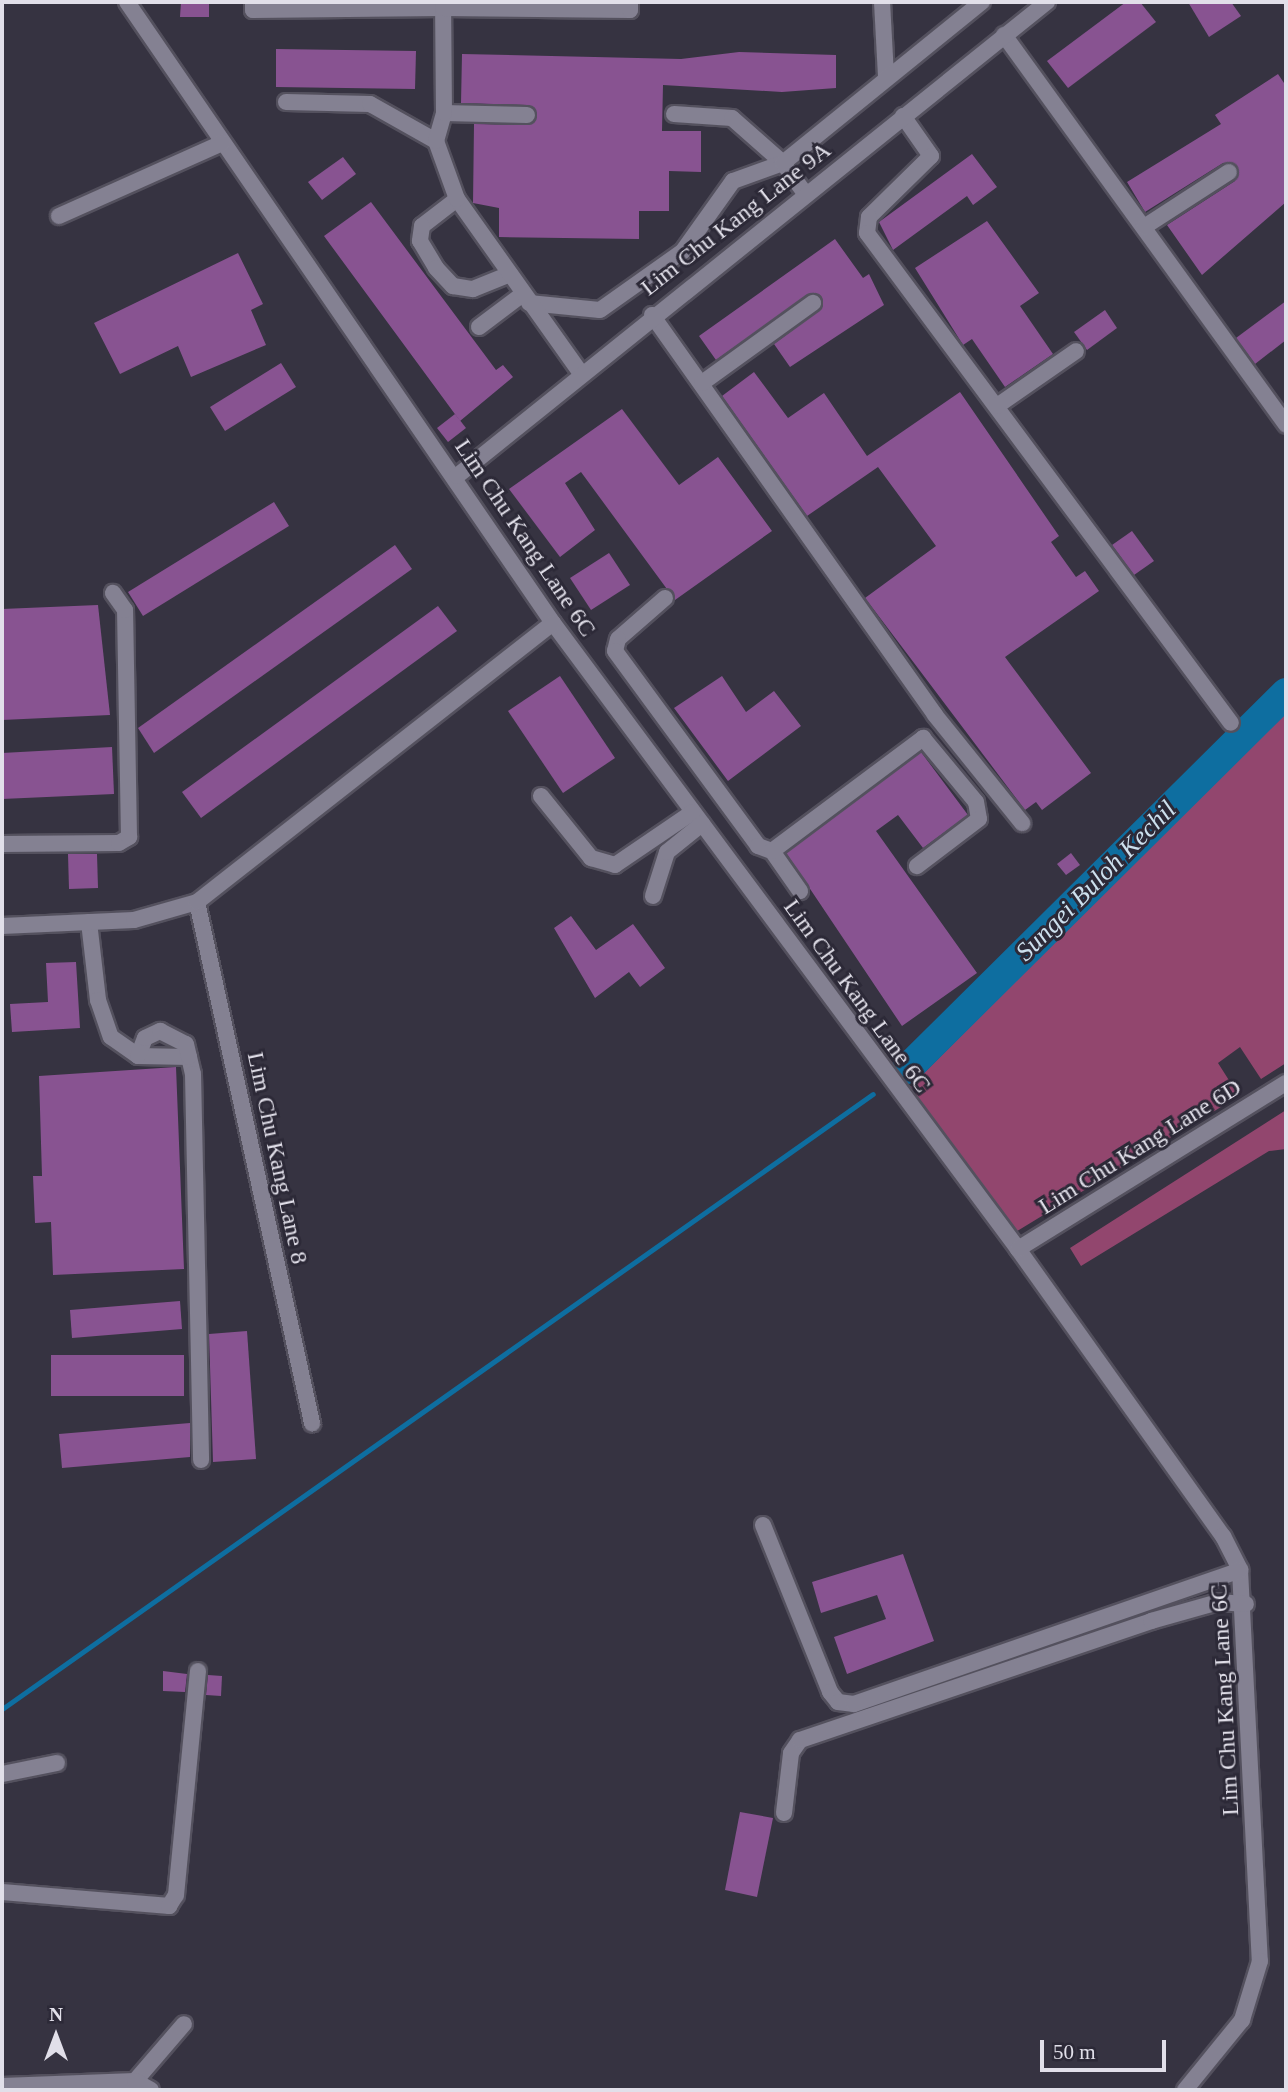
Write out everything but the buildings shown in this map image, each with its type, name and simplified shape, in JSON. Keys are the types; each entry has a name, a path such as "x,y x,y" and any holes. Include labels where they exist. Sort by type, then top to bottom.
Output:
{"street":[{"name":"Lim Chu Kang Lane 6C","path":"127,2 222,143 457,476 553,623 1018,1249 1223,1536 1240,1570 1246,1604 1260,1961 1242,2020 1185,2090"},
{"path":"253,2 253,10 582,6 630,10 630,2"},
{"path":"882,2 886,77"},
{"path":"479,327 526,298 600,310 683,251 733,181 783,163 982,2"},
{"name":"Lim Chu Kang Lane 9A","path":"457,476 580,372 1047,2"},
{"path":"443,8 444,113 436,141 457,199 580,372"},
{"path":"1004,35 1286,425"},
{"path":"286,102 370,104 436,141"},
{"path":"444,113 527,115"},
{"path":"674,114 732,118 783,163 805,194"},
{"path":"903,116 931,156 869,217 867,233 1231,723"},
{"path":"59,216 222,143"},
{"path":"1144,227 1229,172"},
{"path":"457,199 422,226 420,241 436,268 453,286 473,289 510,274"},
{"path":"702,383 813,303"},
{"path":"652,315 935,715 1022,823"},
{"path":"998,406 1076,351"},
{"path":"2,844 119,843 129,837 125,610 113,593"},
{"path":"666,598 614,644 623,663 758,846 772,851 800,891"},
{"path":"2,926 167,916 197,902 553,623"},
{"path":"598,682 623,663"},
{"path":"772,851 923,738 976,802 979,819 917,866"},
{"path":"541,796 591,858 615,864 698,818"},
{"path":"653,896 667,852 698,818"},
{"name":"Lim Chu Kang Lane 8","path":"197,902 312,1423"},
{"path":"89,922 97,1000 111,1037 138,1056 189,1057"},
{"path":"138,1056 145,1038 160,1031 186,1044 189,1057 201,1460"},
{"name":"Lim Chu Kang Lane 6D","path":"1018,1249 1286,1083"},
{"path":"763,1525 830,1692 838,1702 854,1704 1240,1570"},
{"path":"784,1813 791,1753 800,1740 1151,1621 1218,1602 1246,1604"},
{"path":"2,1892 169,1906 176,1895 198,1671"},
{"path":"2,1774 57,1763"},
{"path":"2,2086 98,2088 135,2081 184,2024"},
{"path":"135,2081 151,2090"}],"shaded area":[{"path":"1286,711 1286,1063 1261,1079 1240,1047 1218,1063 1239,1096 1014,1233 910,1087"},
{"path":"1286,1110 1286,1149 1269,1151 1081,1266 1070,1248"}],"waterway":[{"name":"Sungei Buloh Kechil","path":"907,1069 1286,693"},
{"path":"2,1709 873,1094"}]}
